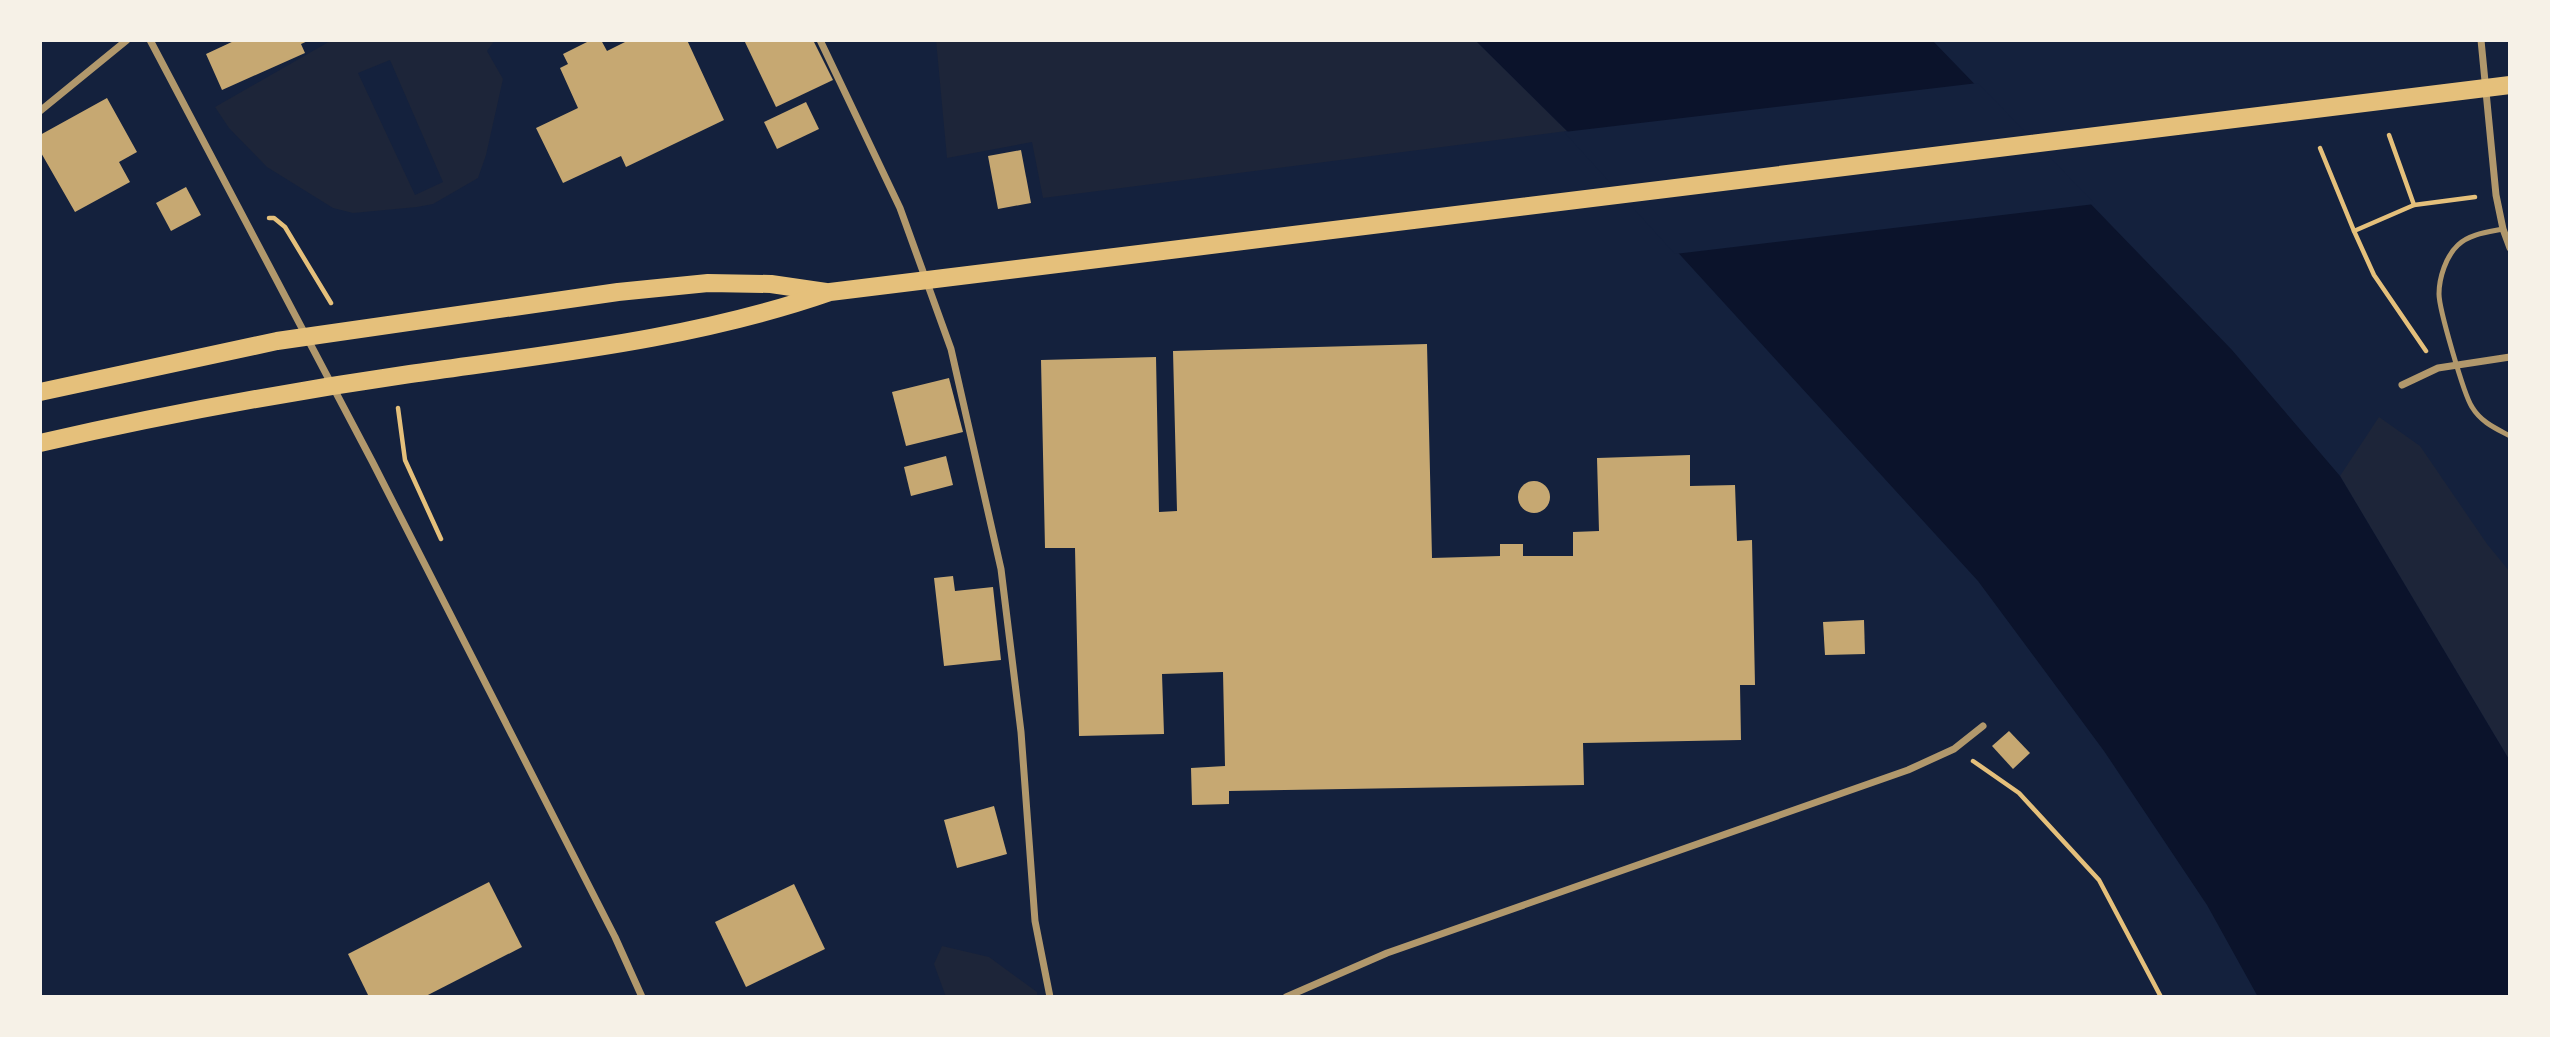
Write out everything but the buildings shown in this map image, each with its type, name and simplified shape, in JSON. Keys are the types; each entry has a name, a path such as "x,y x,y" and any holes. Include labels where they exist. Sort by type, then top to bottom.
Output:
{"main road":[{"path":"40,443 294,391 529,356 724,323 776,311 830,292 2510,85"},
{"path":"40,391 277,341 618,292 708,283 771,284 830,292"}],"street":[{"path":"40,111 127,40"},
{"path":"150,40 372,461 615,937 642,997"},
{"path":"820,40 900,208 951,349 1001,569 1021,732 1035,921 1050,997"},
{"path":"2481,40 2497,195 2503,229 2510,248"},
{"path":"2402,385 2438,368 2510,358"},
{"path":"1286,997 1387,953 1908,770 1954,749 1983,726"}],"lane":[{"path":"2503,229 2470,237 2458,245 2448,259 2439,295 2471,406 2487,424 2510,436"}],"path":[{"path":"2389,135 2414,205"},
{"path":"2320,148 2374,275 2438,368"},
{"path":"2354,231 2414,205 2497,195"},
{"path":"245,220 260,216 274,218 285,227 331,303"},
{"path":"398,408 405,460"},
{"path":"1954,749 2019,793 2099,880 2161,997"}],"shaded area":[{"path":"332,40 495,40 487,51 503,79 486,155 478,178 433,204 417,207 353,213 333,208 267,167 229,128 215,107","holes":["390,60 443,182 415,195 358,73"]},
{"path":"936,40 1475,40 1567,131 1043,198 1032,142 947,158"},
{"path":"1475,40 1932,40 2232,350 2340,476 2510,761 2510,997 2258,997 2207,905 2104,751 1978,581 1567,131"},
{"path":"2379,417 2420,446 2487,544 2510,572 2510,761 2340,476"},
{"path":"942,946 989,957 1037,992 1037,997 946,997 934,964"}],"pier":[{"path":"1978,83 2095,204 1675,254 1564,132"}]}
